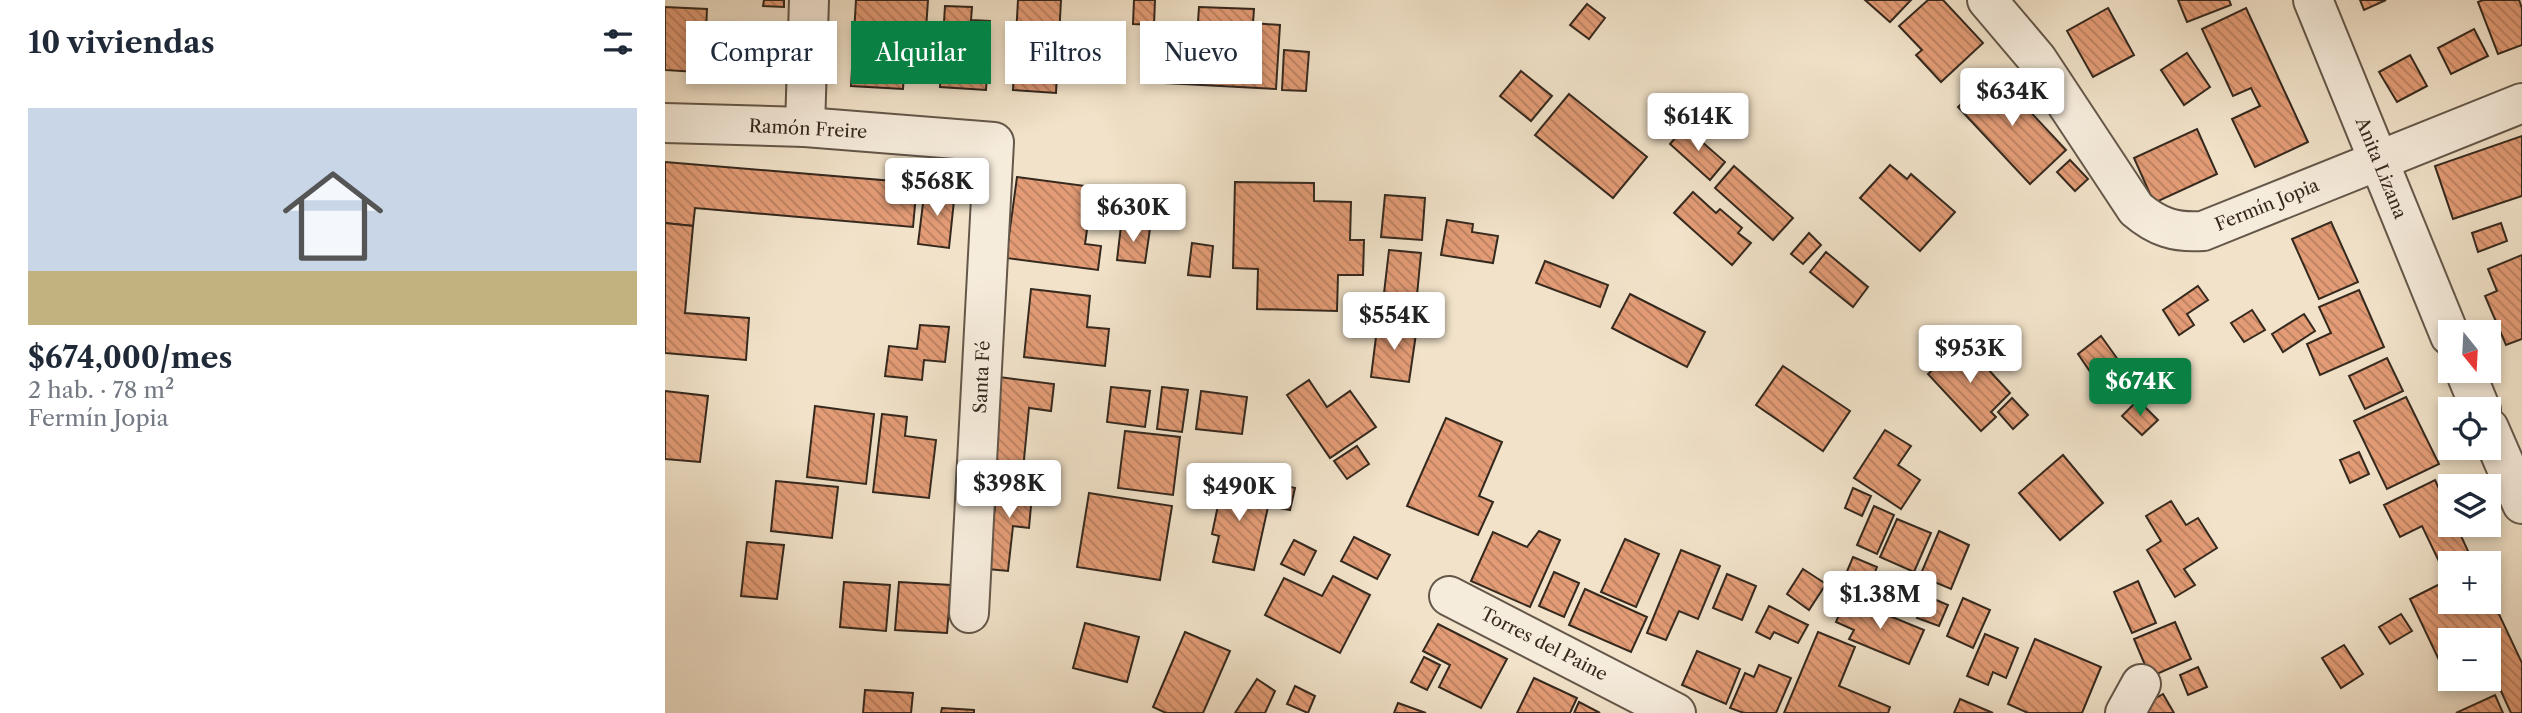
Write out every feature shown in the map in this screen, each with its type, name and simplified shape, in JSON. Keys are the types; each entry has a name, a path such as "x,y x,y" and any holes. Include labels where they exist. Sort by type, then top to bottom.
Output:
{"street":[{"path":"805,127 809,0"},
{"name":"Fermín Jopia","path":"1987,0 2037,59 2136,209 2150,221 2168,229 2203,231 2522,103"},
{"name":"Anita Lizana","path":"2313,0 2443,320"},
{"name":"Ramón Freire","path":"665,123 805,127 994,142"},
{"name":"Santa Fé","path":"969,613 994,142"},
{"path":"2501,456 2522,504"},
{"name":"Torres del Paine","path":"1449,596 1676,713"}],"building":[{"path":"764,0 784,0 784,7 763,6"},
{"path":"856,0 928,0 927,21 855,21"},
{"path":"1018,0 1061,0 1060,21 1017,21"},
{"path":"1134,0 1155,0 1154,21 1133,24"},
{"path":"1865,0 1911,0 1890,22"},
{"path":"1928,0 1943,0 1983,43 1941,82 1916,55 1922,50 1899,26"},
{"path":"2178,0 2229,0 2231,5 2187,22"},
{"path":"2360,0 2386,0 2364,10"},
{"path":"2519,0 2522,8 2522,45 2498,54 2478,2"},
{"path":"1587,4 1605,18 1589,39 1570,25"},
{"path":"945,6 972,7 971,20 990,21 944,21"},
{"path":"665,7 707,9 706,21 686,21 686,71 665,70"},
{"path":"1199,7 1254,9 1253,21 1198,21"},
{"path":"2108,8 2134,55 2093,77 2067,31"},
{"path":"2246,8 2308,142 2255,167 2232,119 2260,106 2251,88 2233,96 2202,29"},
{"path":"1262,24 1280,25 1276,89 1183,84 1262,84"},
{"path":"2474,29 2488,56 2451,74 2438,48"},
{"path":"1284,50 1309,52 1306,91 1282,90"},
{"path":"2187,53 2210,87 2184,105 2161,70"},
{"path":"2410,55 2427,86 2397,102 2379,72"},
{"path":"1521,71 1552,96 1531,121 1500,96"},
{"path":"1994,73 2066,150 2030,184 1958,107"},
{"path":"851,84 903,84 903,89"},
{"path":"940,84 986,84 986,90 940,87"},
{"path":"1013,84 1056,84 1056,93 1013,90"},
{"path":"1569,94 1647,157 1613,198 1535,135"},
{"path":"1685,127 1725,162 1710,180 1670,144"},
{"path":"2197,129 2217,174 2154,203 2134,158"},
{"path":"2522,136 2522,196 2453,219 2435,166"},
{"path":"2070,160 2088,179 2075,191 2057,172"},
{"path":"665,162 917,183 913,227 695,208 693,226 665,223"},
{"path":"1890,165 1907,179 1911,174 1955,212 1920,251 1860,198"},
{"path":"1734,166 1793,218 1773,240 1715,188"},
{"path":"1017,177 1093,187 1085,244 1101,246 1098,270 1006,258"},
{"path":"1235,182 1314,183 1314,201 1351,202 1350,240 1364,240 1363,275 1338,275 1337,311 1257,309 1258,269 1233,268"},
{"path":"925,187 955,191 949,248 918,244"},
{"path":"1693,192 1716,213 1720,209 1742,228 1738,233 1751,243 1732,265 1674,213"},
{"path":"1385,195 1425,198 1422,240 1381,237"},
{"path":"1447,220 1473,224 1472,232 1498,236 1493,263 1441,255"},
{"path":"2331,222 2358,282 2319,299 2292,239"},
{"path":"665,223 693,226 685,313 749,318 746,360 665,353"},
{"path":"2501,223 2507,241 2478,252 2472,233"},
{"path":"1121,226 1150,229 1145,263 1117,260"},
{"path":"1809,233 1821,245 1803,264 1791,254"},
{"path":"1192,243 1213,246 1210,277 1188,275"},
{"path":"1389,250 1421,253 1416,306 1383,302"},
{"path":"1826,252 1868,287 1853,307 1810,272"},
{"path":"2522,255 2522,339 2506,345 2501,333 2501,320 2495,320 2485,296 2497,291 2488,269"},
{"path":"1545,261 1608,285 1600,307 1536,283"},
{"path":"2198,286 2208,300 2187,314 2194,325 2179,335 2163,310"},
{"path":"1031,289 1090,296 1087,327 1109,329 1105,366 1024,357"},
{"path":"2359,290 2384,347 2320,375 2307,344 2331,333 2319,307"},
{"path":"1630,294 1705,332 1687,367 1612,328"},
{"path":"2252,310 2265,330 2244,342 2231,323"},
{"path":"2304,314 2315,331 2283,352 2272,334"},
{"path":"1378,321 1417,327 1409,382 1371,377"},
{"path":"920,325 949,327 945,362 924,360 922,380 885,376 889,346 917,349"},
{"path":"2101,336 2129,375 2104,392 2078,354"},
{"path":"1963,342 2010,393 1991,412 1996,417 1981,431 1928,374"},
{"path":"2387,358 2403,391 2365,409 2349,376"},
{"path":"1783,366 1850,411 1823,451 1756,405"},
{"path":"999,377 1054,384 1051,411 1029,408 1023,470 989,466"},
{"path":"1309,380 1327,407 1350,391 1376,427 1330,458 1287,395"},
{"path":"1111,387 1150,391 1145,427 1107,422"},
{"path":"1162,387 1188,390 1182,432 1157,429"},
{"path":"665,391 708,396 700,462 665,459"},
{"path":"1201,391 1247,397 1242,434 1196,429"},
{"path":"2406,397 2439,464 2387,489 2354,421"},
{"path":"2012,398 2028,415 2013,429 1998,412"},
{"path":"2138,400 2158,420 2142,435 2122,416"},
{"path":"815,406 874,414 866,484 807,477"},
{"path":"882,414 907,417 905,436 936,440 929,498 873,492"},
{"path":"1446,418 1502,442 1479,496 1493,502 1478,535 1407,506"},
{"path":"1885,430 1911,446 1898,465 1920,480 1901,509 1854,478"},
{"path":"1125,431 1180,437 1173,495 1118,488"},
{"path":"1357,446 1369,464 1347,479 1334,461"},
{"path":"2359,452 2369,474 2350,483 2340,460"},
{"path":"2063,455 2103,503 2060,540 2019,493"},
{"path":"1225,472 1258,479 1253,505 1268,507 1254,570 1213,562 1219,536 1212,534"},
{"path":"998,480 1033,484 1029,528 1013,526 1008,571 988,569"},
{"path":"2435,480 2438,487 2438,537 2462,537 2468,551 2438,551 2438,559 2422,526 2400,537 2384,505"},
{"path":"776,481 838,487 832,538 771,531"},
{"path":"1273,483 1295,488 1290,510 1269,506"},
{"path":"1853,488 1871,496 1862,516 1845,508"},
{"path":"1089,493 1172,506 1160,580 1077,567"},
{"path":"2171,501 2186,525 2198,518 2217,548 2184,569 2195,585 2175,597 2147,550 2161,541 2146,516"},
{"path":"1874,506 1894,515 1877,554 1857,545"},
{"path":"1897,519 1931,533 1914,572 1880,557"},
{"path":"1539,531 1560,540 1530,607 1471,581 1493,532 1527,547"},
{"path":"1939,531 1969,545 1951,589 1920,576"},
{"path":"1354,537 1390,555 1377,579 1341,561"},
{"path":"1625,539 1659,554 1636,607 1601,592"},
{"path":"1294,540 1316,551 1304,575 1281,564"},
{"path":"747,542 784,545 777,599 741,596"},
{"path":"1681,550 1720,566 1698,619 1679,611 1666,640 1647,633"},
{"path":"1853,557 1877,567 1867,592 1843,581"},
{"path":"1803,569 1826,584 1809,610 1787,594"},
{"path":"1554,572 1579,583 1564,617 1539,606"},
{"path":"1880,572 1921,589 1910,615 1869,598"},
{"path":"1727,574 1756,586 1742,620 1713,608"},
{"path":"1333,576 1370,595 1340,653 1265,615 1284,578 1322,596"},
{"path":"2138,581 2156,623 2132,633 2114,592"},
{"path":"844,582 890,585 886,631 840,627"},
{"path":"899,582 951,585 947,633 895,630"},
{"path":"2438,585 2438,614 2499,614 2522,663 2522,713 2511,713 2501,691 2501,628 2438,628 2438,658 2410,599"},
{"path":"1585,589 1647,617 1631,652 1569,625"},
{"path":"1927,596 1948,605 1939,626 1917,618"},
{"path":"1846,598 1924,630 1909,664 1849,639 1854,630 1836,622"},
{"path":"1963,598 1990,610 1973,648 1947,636"},
{"path":"1769,606 1808,625 1798,643 1774,632 1770,639 1756,632"},
{"path":"2401,614 2412,631 2390,644 2379,627"},
{"path":"2175,622 2191,659 2150,677 2134,639"},
{"path":"1085,623 1139,637 1127,682 1073,668"},
{"path":"1438,624 1507,659 1481,708 1439,687 1450,665 1423,651"},
{"path":"1185,632 1230,651 1203,713 1166,713 1153,707"},
{"path":"1818,632 1855,647 1839,686 1890,707 1888,713 1784,713"},
{"path":"1985,634 2018,648 2006,678 1993,672 1988,685 1967,676"},
{"path":"2035,639 2101,667 2082,713 2028,713 2008,704"},
{"path":"2344,645 2363,674 2341,688 2322,658"},
{"path":"1697,651 1740,669 1726,704 1682,685"},
{"path":"1424,657 1440,665 1427,690 1411,682"},
{"path":"1759,665 1791,678 1776,713 1744,713 1730,708 1745,673 1754,677"},
{"path":"2198,667 2207,687 2188,695 2180,675"},
{"path":"1534,678 1577,698 1570,713 1517,713"},
{"path":"1257,679 1275,691 1265,713 1235,713"},
{"path":"1295,686 1315,696 1308,713 1287,704"},
{"path":"865,690 913,693 911,713 863,713"},
{"path":"2163,694 2174,713 2146,713 2142,706"},
{"path":"2495,695 2503,713 2456,713"},
{"path":"1960,699 1993,713 1954,713"},
{"path":"1579,702 1600,713 1574,713"},
{"path":"1398,703 1426,713 1394,713"},
{"path":"942,708 974,710 974,713 941,713"}]}
